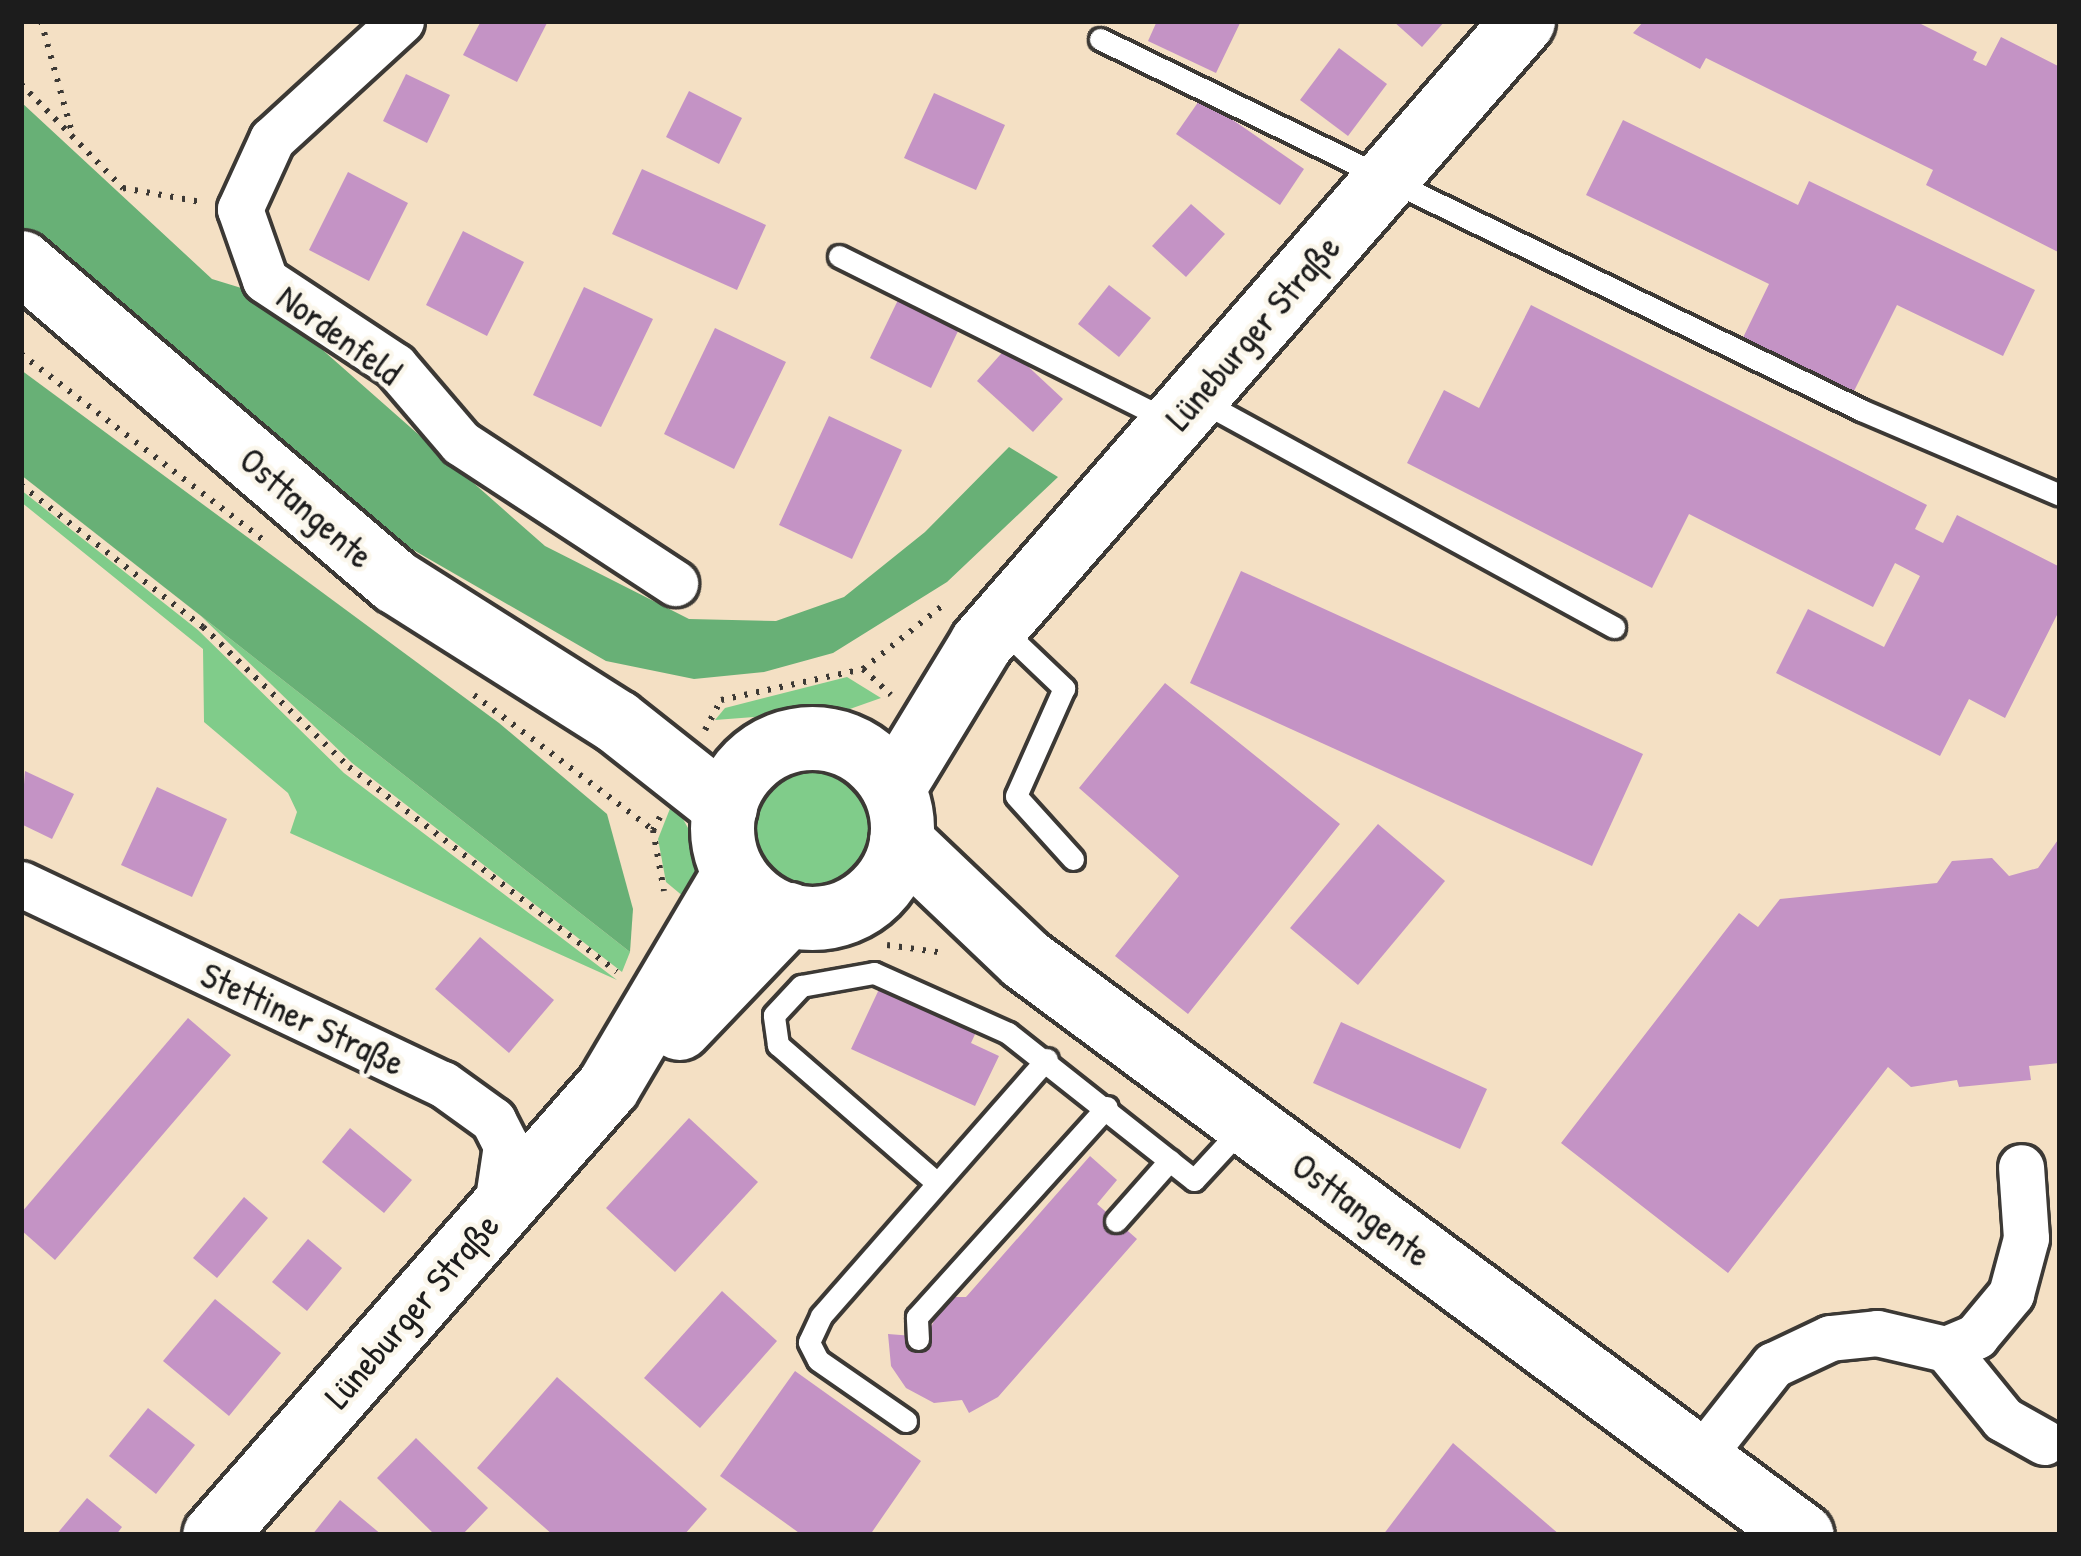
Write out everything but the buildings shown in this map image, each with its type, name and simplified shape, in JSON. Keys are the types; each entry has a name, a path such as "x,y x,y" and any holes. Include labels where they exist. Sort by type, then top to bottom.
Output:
{"main road":[{"name":"Lüneburger Straße","path":"849,745 989,634 1523,21"},
{"name":"Osttangente","path":"21,262 395,582 616,721 715,770"},
{"name":"Lüneburger Straße","path":"871,896 897,814 989,634"},
{"path":"871,896 823,917 788,914 757,899 734,873 723,841 715,770 801,738 849,745 897,814"},
{"name":"Osttangente","path":"897,814 1025,959 1802,1535"},
{"name":"Lüneburger Straße","path":"219,1533 608,1086 734,873"},
{"name":"Osttangente","path":"871,896 1025,959"},
{"name":"Lüneburger Straße","path":"608,1086 658,1052 788,914"}],"street":[{"path":"240,209 272,140 401,21"},
{"name":"Nordenfeld","path":"240,209 265,280 395,366 461,443 676,583"},
{"name":"Stettiner Straße","path":"21,884 443,1084 493,1120 506,1145 496,1212"},
{"path":"1700,1460 1773,1365 1830,1338 1877,1333 1946,1349 1976,1336 2011,1294 2026,1238 2021,1167"},
{"path":"1946,1349 2003,1419 2055,1439"}],"lane":[{"path":"1100,39 1861,410 2060,495"},
{"path":"838,256 1185,411 1614,627"},
{"path":"989,634 1064,688 1016,796 1073,860"},
{"path":"937,1183 778,1045 774,1015 801,986 874,973 1047,1059 1194,1180 1247,1124"},
{"path":"906,1421 818,1360 809,1342 821,1316 1047,1059"},
{"path":"918,1339 917,1317 1107,1107"},
{"path":"1116,1221 1170,1160"}],"path":[{"path":"41,21 74,138"},
{"path":"21,84 123,188 240,209"},
{"path":"21,485 202,627 349,767 632,984"},
{"path":"660,914 653,830 715,770 721,700 863,669"}],"green space":[{"path":"21,102 212,279 258,293 545,546 689,619 776,621 844,597 925,532 1009,447 1058,477 947,582 833,653 764,672 694,679 606,661 396,540 177,368 21,226"},
{"path":"21,370 499,723 607,814 633,909 630,952 21,475"},
{"path":"21,490 198,630 344,773 617,980 290,833 297,812 288,793 204,722 203,649 21,502"},
{"path":"201,616 630,952 622,972 352,763"},
{"path":"847,677 881,698 847,710 715,720 725,708"},
{"path":"815,758 841,763 863,777 877,799 882,825 877,851 863,873 841,887 815,892 789,887 767,873 753,851 748,825 753,799 767,777 789,763"},
{"path":"673,801 703,855 696,907 666,882 658,839"}]}
